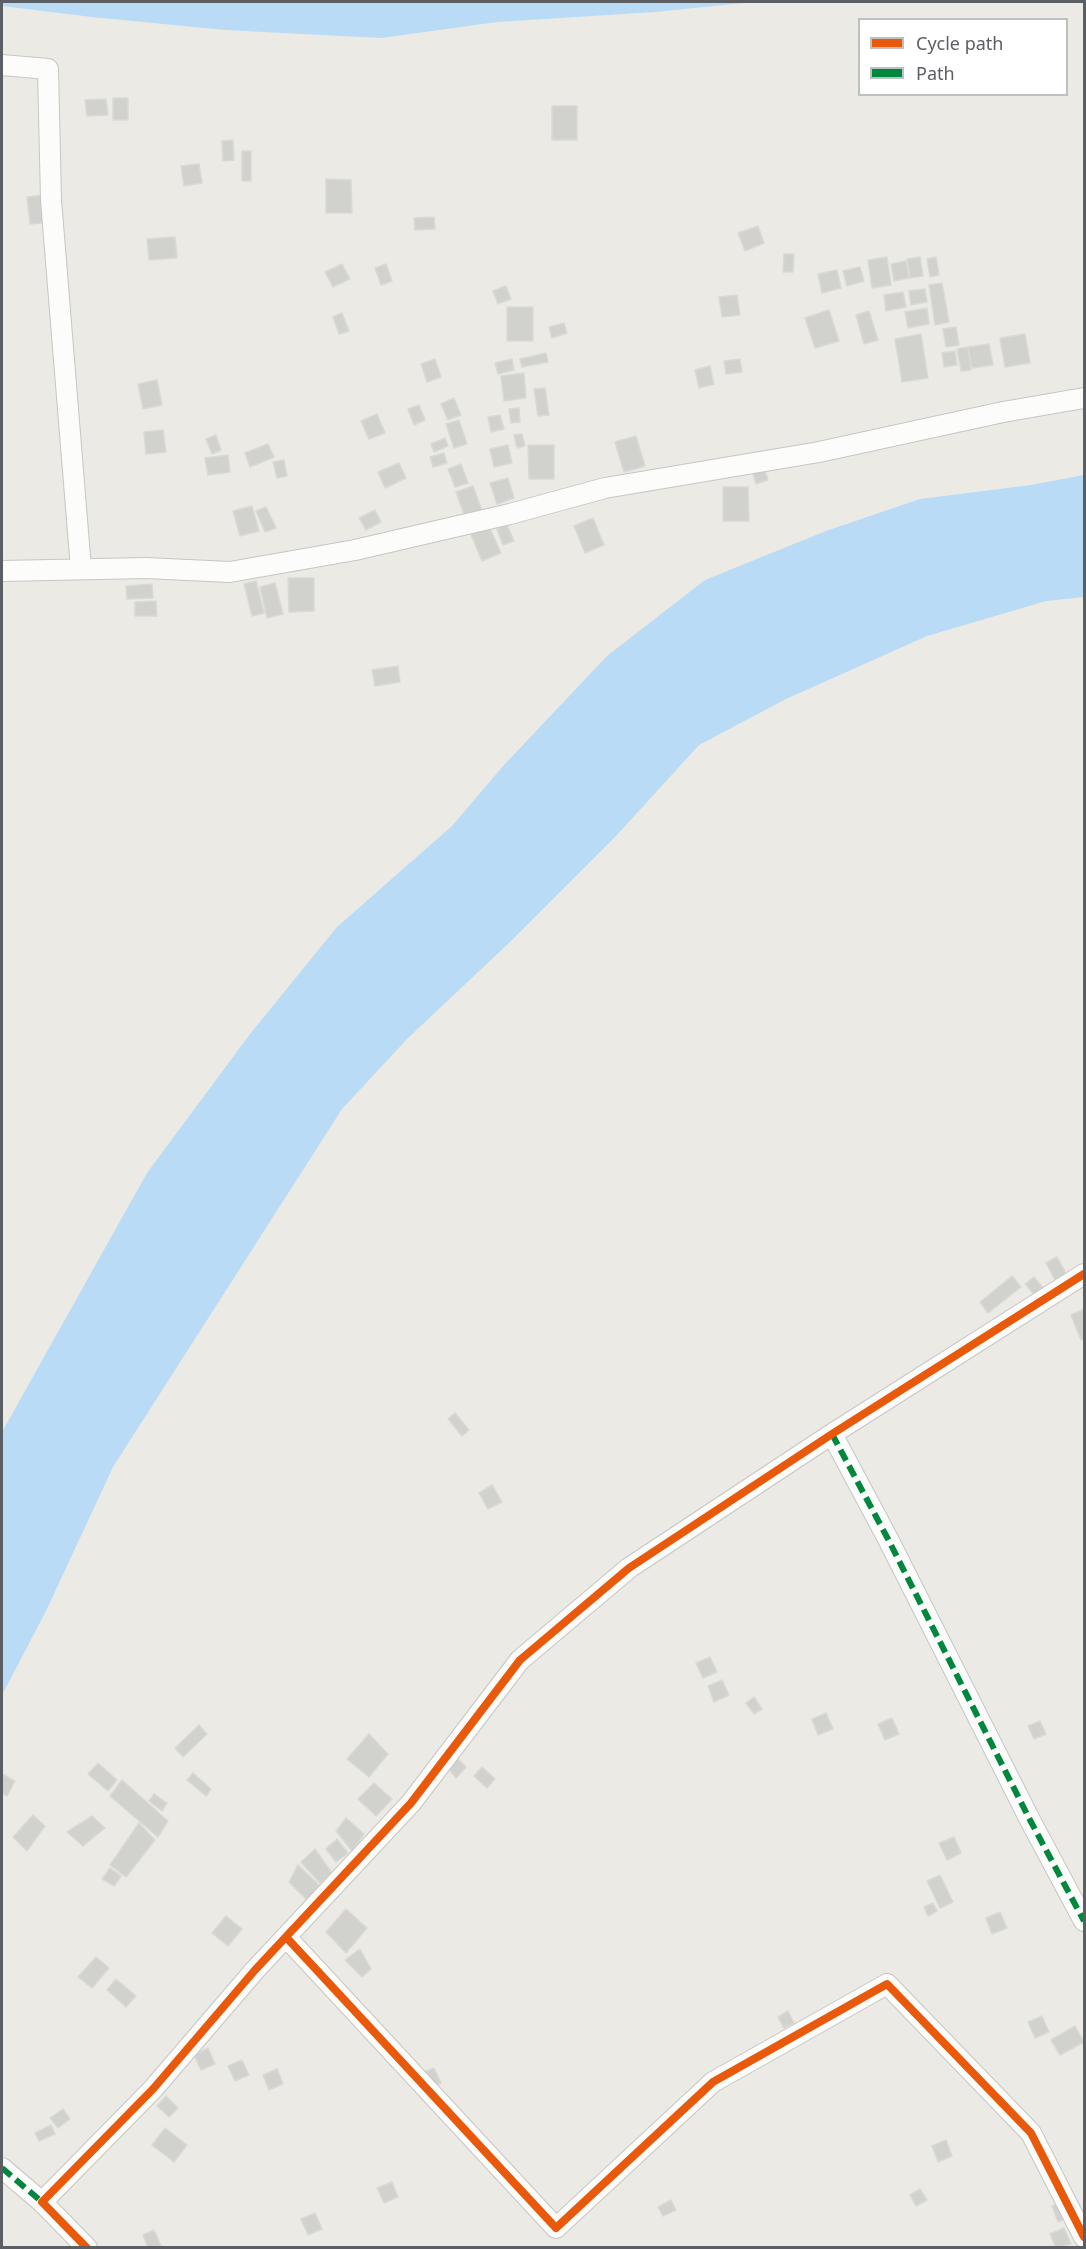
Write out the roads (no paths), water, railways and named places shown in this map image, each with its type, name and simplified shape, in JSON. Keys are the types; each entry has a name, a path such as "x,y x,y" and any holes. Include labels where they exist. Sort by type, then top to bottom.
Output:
{"street":[{"path":"2,65 48,69 51,200 81,569"},
{"path":"2,571 146,568 230,572 355,550 510,514 605,488 819,452 1003,412 1084,398"},
{"path":"42,2202 153,2089 286,1937 411,1803 520,1660 629,1568 832,1434 1084,1274"},
{"path":"832,1434 888,1539 1024,1810 1084,1921"},
{"path":"286,1937 556,2228 713,2082 887,1984 1032,2133 1084,2237"},
{"path":"2,2168 42,2202 87,2247"}],"water":[{"path":"2,2 754,2 655,12 497,22 381,38 225,30 2,6"},
{"path":"1084,475 1084,597 1046,601 927,636 786,699 699,745 616,836 510,942 408,1038 342,1109 113,1467 46,1611 2,1695 2,1432 147,1173 250,1034 337,927 452,826 504,765 607,656 705,580 826,531 920,499 1031,485"}]}
